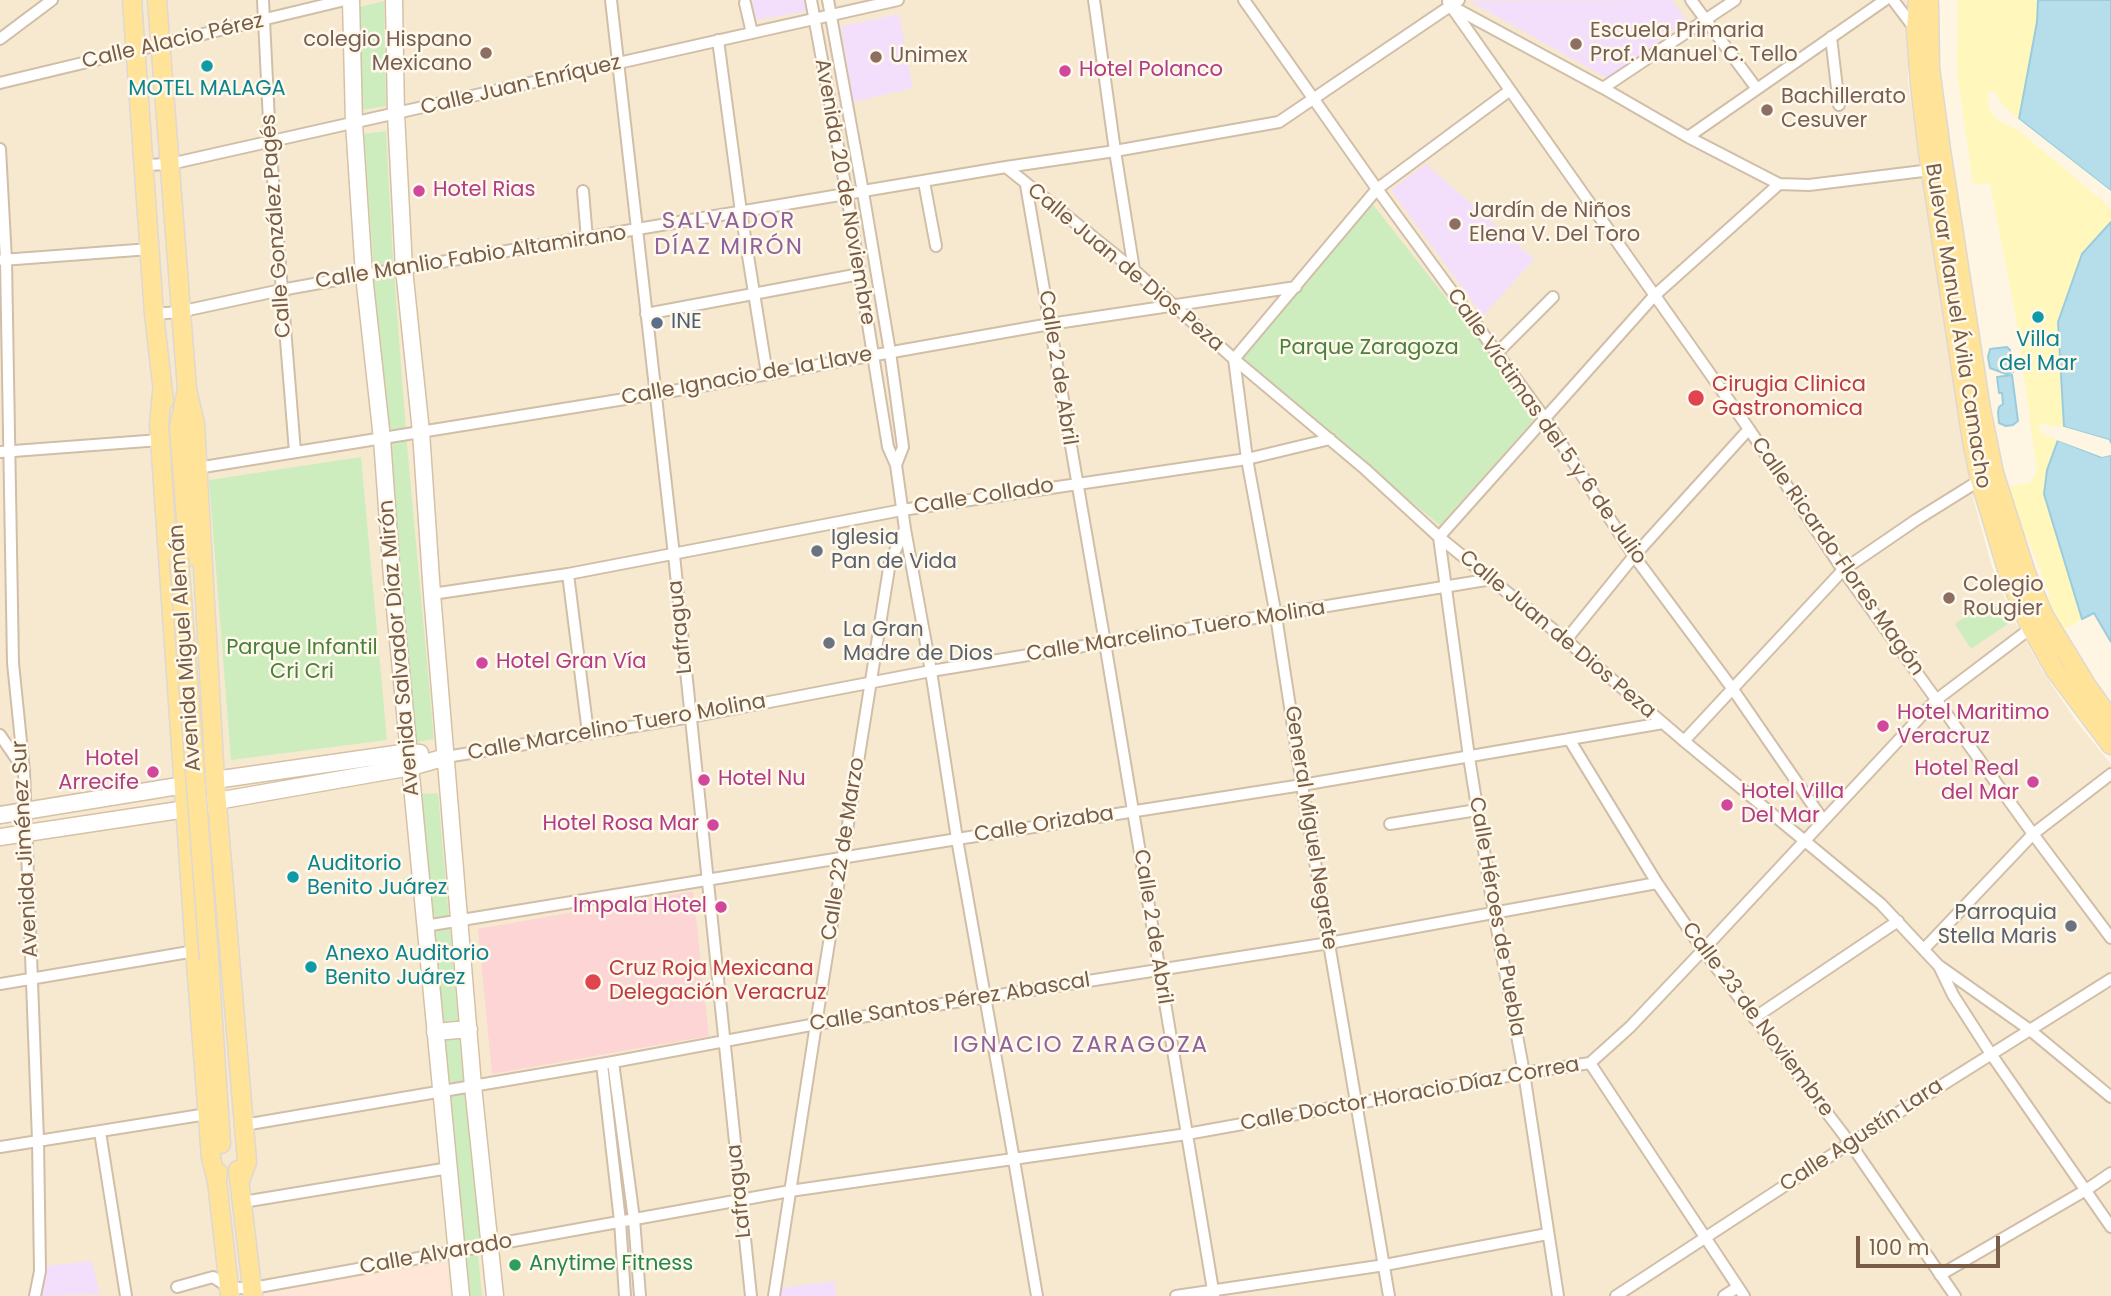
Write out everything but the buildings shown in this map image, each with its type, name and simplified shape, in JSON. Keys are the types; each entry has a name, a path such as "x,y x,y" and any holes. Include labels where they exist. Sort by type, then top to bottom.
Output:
{"main road":[{"name":"Avenida Miguel Alemán","path":"132,0 154,314 162,392 170,426 184,557"},
{"name":"Avenida Miguel Alemán","path":"158,0 179,312 187,389 180,428 184,557 207,955 222,1155 217,1181 230,1292"},
{"name":"Avenida Salvador Díaz Mirón","path":"351,0 354,123 364,275 382,439 461,1296"},
{"name":"Avenida Salvador Díaz Mirón","path":"394,0 396,114 404,269 421,432 473,1086 495,1296"},
{"name":"Bulevar Manuel Ávila Camacho","path":"1918,0 1916,30 1920,85 1972,441 2044,616 2111,720"},
{"name":"Bulevar Manuel Ávila Camacho","path":"1929,0 1930,68 1981,409 1987,477 2009,576 2031,628 2055,670 2111,745"},
{"path":"187,389 195,424 215,780 247,1162 240,1181"},
{"path":"162,392 159,440 189,860 207,955 207,1114 211,1158 217,1181"},
{"path":"181,735 189,740 201,739 212,730"},
{"name":"Calle Marcelino Tuero Molina","path":"0,815 215,780 446,757"},
{"name":"Calle Marcelino Tuero Molina","path":"0,837 186,809 410,760"},
{"path":"189,860 197,849 213,849 221,856"},
{"name":"Avenida Miguel Alemán","path":"207,955 234,1155 243,1202 253,1292"},
{"path":"435,1032 468,1029"}],"street":[{"name":"Calle González Pagés","path":"263,0 270,141 295,452"},
{"name":"Calle Alacio Pérez","path":"0,83 345,0"},
{"name":"Lafragua","path":"611,0 674,555 751,1296"},
{"name":"Avenida 20 de Noviembre","path":"811,0 847,195 888,447 896,465 957,839 1037,1296"},
{"name":"Avenida 20 de Noviembre","path":"828,0 890,352 903,447 896,465"},
{"name":"Calle Juan Enríquez","path":"144,165 170,164 898,0"},
{"path":"1094,0 1134,270"},
{"name":"Calle Víctimas del 5 y 6 de Julio","path":"1244,0 1312,99 1546,420 1634,556 1732,688 1824,820"},
{"path":"1691,0 1757,89"},
{"path":"1603,88 1735,0"},
{"path":"1688,136 1885,0"},
{"path":"1893,0 1916,30"},
{"path":"0,39 46,2"},
{"path":"1452,2 1688,136 1779,184 1809,185 1931,170"},
{"name":"Calle Manlio Fabio Altamirano","path":"154,314 179,312 364,275 1279,122 1452,2"},
{"name":"Calle Ricardo Flores Magón","path":"1452,2 1509,91 1749,429 1843,570 2111,939"},
{"path":"745,3 752,33"},
{"path":"1831,37 1839,105"},
{"path":"718,40 741,212 767,374"},
{"path":"1234,359 1377,189 1509,91"},
{"name":"Avenida Jiménez Sur","path":"0,149 5,451 13,663 24,771 38,1140 40,1271 35,1296"},
{"name":"Calle Juan de Dios Peza","path":"1006,167 1134,270 1234,359 1365,469 1439,537 1881,904 1938,965 2030,1030 2111,1097"},
{"path":"924,182 936,246"},
{"path":"1439,537 1654,296 1779,184"},
{"name":"Calle 2 de Abril","path":"1027,185 1213,1293"},
{"path":"583,191 587,239"},
{"path":"3,260 150,249"},
{"path":"646,314 860,274"},
{"name":"Calle Ignacio de la Llave","path":"197,468 656,394 1050,324 1296,287"},
{"path":"1497,353 1553,297"},
{"name":"General Miguel Negrete","path":"1234,359 1247,459 1276,616 1389,1296"},
{"path":"1566,640 1634,556 1749,429"},
{"name":"Calle Collado","path":"432,594 568,574 902,510 1247,459 1330,439"},
{"path":"5,451 159,440"},
{"path":"1684,741 1843,570 1987,477"},
{"name":"Calle 22 de Marzo","path":"774,1294 890,562 905,529"},
{"name":"Calle Héroes de Puebla","path":"1439,537 1469,757 1494,913 1524,1073 1558,1296"},
{"path":"568,574 588,733"},
{"name":"Calle Marcelino Tuero Molina","path":"446,757 691,717 931,671 1492,579"},
{"name":"Calle Doctor Horacio Díaz Correa","path":"741,1200 1187,1134 1590,1063 1630,1027 1936,700 2031,628"},
{"path":"0,664 13,663"},
{"name":"Calle Orizaba","path":"425,926 1302,785 1663,723"},
{"path":"0,735 24,771"},
{"name":"Calle 23 de Noviembre","path":"1569,739 1657,883 1703,950 1850,1143 1955,1296"},
{"path":"1924,949 2033,834 2111,774"},
{"path":"1390,824 1478,810"},
{"name":"Calle Santos Pérez Abascal","path":"244,1125 608,1063 816,1024 1329,943 1657,883"},
{"path":"1754,1018 1898,921"},
{"path":"0,985 207,955"},
{"path":"1938,965 1953,995 1991,1054 2111,1227"},
{"name":"Calle Agustín Lara","path":"1616,1296 1850,1143 2111,979"},
{"path":"608,1063 634,1219 640,1296"},
{"path":"608,1063 625,1296"},
{"path":"1590,1063 1741,1292 1724,1296"},
{"path":"0,1147 207,1114"},
{"path":"100,1132 127,1296"},
{"path":"243,1202 449,1168"},
{"path":"1940,1275 2111,1173"},
{"name":"Calle Alvarado","path":"177,1287 214,1277 230,1292 253,1292 490,1245 741,1200"},
{"path":"1176,1296 1213,1293 1384,1265 1547,1234"},
{"path":"751,1296 774,1294"}],"shaded area":[{"path":"0,0 1908,0 1908,83 1974,501 1992,567 2015,622 2042,670 2076,721 2111,764 2111,1296 0,1296"},
{"path":"752,0 806,0 808,11 756,20"},
{"path":"1672,0 1687,21 1607,78 1469,1"},
{"name":"Unimex","path":"899,14 913,88 853,102 841,26"},
{"name":"Jardín de Niños Elena V. Del Toro","path":"1426,164 1534,259 1483,316 1391,190"},
{"name":"Cruz Roja Mexicana Delegación Veracruz","path":"693,891 709,1036 492,1074 478,929"},
{"path":"92,1261 100,1294 38,1296 44,1266"},
{"path":"447,1263 449,1296 263,1296 263,1293"},
{"path":"835,1281 836,1296 780,1296 779,1288"}],"green space":[{"path":"384,1 386,106 361,110 360,7"},
{"path":"386,131 407,445 434,739 417,742 370,281 373,261 364,134"},
{"name":"Parque Zaragoza","path":"1371,202 1538,415 1440,525 1240,362"},
{"name":"Parque Infantil Cri Cri","path":"361,457 387,740 231,760 209,480"},
{"path":"1991,599 2008,624 1971,649 1955,624"},
{"path":"438,793 463,1076 469,1103 481,1238 478,1255 482,1296 467,1296 422,794"}],"sand":[{"name":"Villa del Mar","path":"1958,0 2038,0 2037,22 2019,119 2003,105 1994,91 1987,92 1989,109 1997,120 2018,130 2111,208 2111,222 2082,254 2058,322 2064,427 2041,424 2038,429 2042,434 2058,440 2047,470 2044,494 2082,619 2063,630 2049,602 2049,593 2028,539 2021,533 2009,487 2030,483 2037,471 2015,312 1990,183 1973,184 1957,71"}],"water":[{"path":"2038,0 2111,0 2111,191 2019,119 2037,22"},
{"path":"2111,222 2111,443 2109,440 2064,427 2058,322 2082,254"},
{"path":"2007,347 2010,350 2013,372 2006,374 1990,368 1990,349"},
{"path":"2012,375 2018,421 2006,426 1999,423 1999,407 2003,404 1997,377"},
{"path":"2058,440 2101,457 2111,455 2111,642 2094,613 2082,619 2044,494 2047,470"}],"pier":[{"path":"2016,117 2111,191 2111,195 2017,122"},
{"path":"2061,426 2109,440 2111,446 2063,430"},
{"path":"2056,437 2102,454 2111,452 2111,455 2102,457 2054,439"}],"place":[{"name":"Escuela Primaria Prof. Manuel C. Tello","path":"1576,44"},
{"name":"colegio Hispano Mexicano","path":"486,53"},
{"name":"Unimex","path":"876,57"},
{"name":"MOTEL MALAGA","path":"207,66"},
{"name":"Hotel Polanco","path":"1065,71"},
{"name":"Bachillerato Cesuver","path":"1767,110"},
{"name":"Hotel Rias","path":"419,191"},
{"name":"Jardín de Niños Elena V. Del Toro","path":"1455,224"},
{"name":"Villa del Mar","path":"2038,317"},
{"name":"INE","path":"657,323"},
{"name":"Cirugia Clinica Gastronomica","path":"1696,398"},
{"name":"Iglesia Pan de Vida","path":"817,551"},
{"name":"Colegio Rougier","path":"1949,598"},
{"name":"La Gran Madre de Dios","path":"829,643"},
{"name":"Hotel Gran Vía","path":"482,663"},
{"name":"Hotel Maritimo Veracruz","path":"1883,726"},
{"name":"Hotel Arrecife","path":"153,772"},
{"name":"Hotel Nu","path":"704,780"},
{"name":"Hotel Real del Mar","path":"2033,782"},
{"name":"Hotel Villa Del Mar","path":"1727,805"},
{"name":"Hotel Rosa Mar","path":"713,825"},
{"name":"Auditorio Benito Juárez","path":"293,877"},
{"name":"Impala Hotel","path":"721,907"},
{"name":"Parroquia Stella Maris","path":"2071,926"},
{"name":"Anexo Auditorio Benito Juárez","path":"311,967"},
{"name":"Cruz Roja Mexicana Delegación Veracruz","path":"593,982"},
{"name":"Anytime Fitness","path":"515,1265"}],"district":[{"name":"SALVADOR DÍAZ MIRÓN","path":"729,235"},
{"name":"IGNACIO ZARAGOZA","path":"1081,1046"}]}
